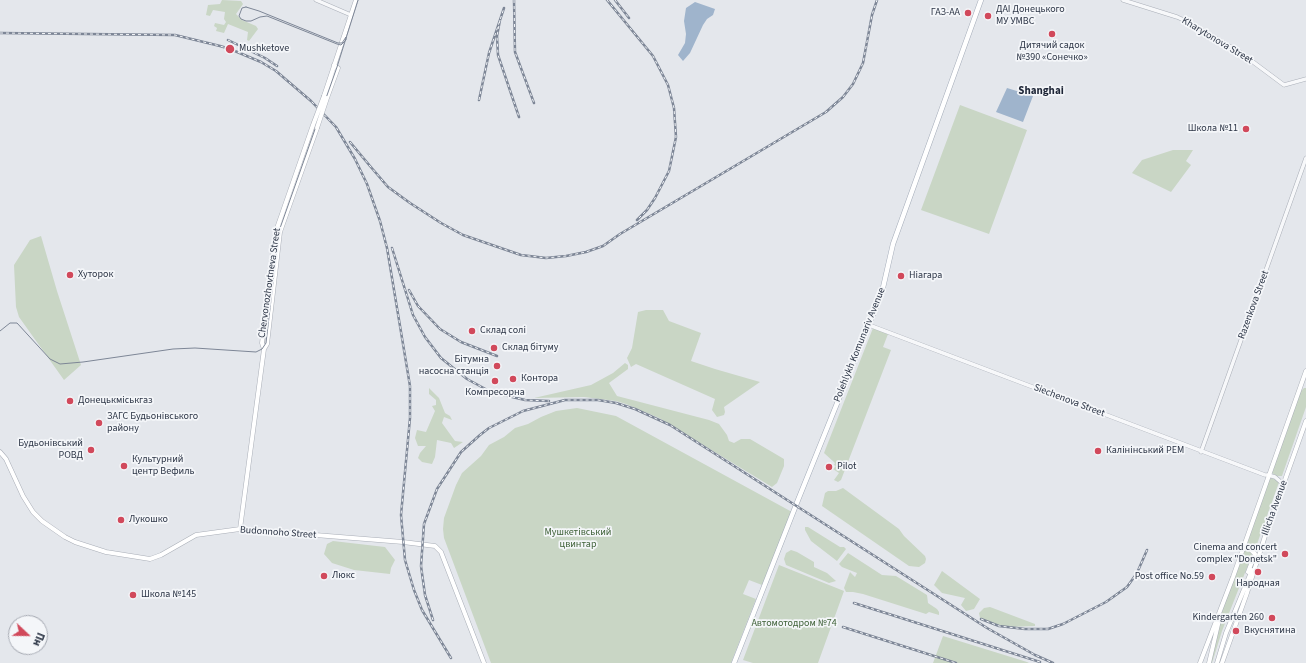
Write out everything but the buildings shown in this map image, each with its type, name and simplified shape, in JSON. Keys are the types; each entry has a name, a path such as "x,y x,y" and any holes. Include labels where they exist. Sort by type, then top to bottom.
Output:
{"main road":[{"path":"351,15 356,0"},
{"name":"Polehlykh Komunariv Avenue","path":"734,663 869,325 885,281 893,244 981,0"},
{"name":"Chervonozhovtneva Street","path":"240,529 264,349 267,344 280,232 336,67 351,15"},
{"name":"Illicha Avenue","path":"1200,663 1306,373"},
{"path":"1302,381 1304,386 1306,386"},
{"name":"Illicha Avenue","path":"1222,663 1306,421"},
{"name":"Budonnoho Street","path":"0,452 6,459 23,496 33,512 42,521 65,537 86,547 106,552 150,559 161,555 196,535 240,529 435,546 441,552 484,663"},
{"path":"1226,633 1265,536"},
{"path":"1217,663 1230,619 1255,556 1252,550 1246,548 1242,550"},
{"name":"Illicha Avenue","path":"1209,663 1223,602"}],"street":[{"path":"316,0 351,15"},
{"name":"Kharytonova Street","path":"1123,0 1186,21 1241,53 1284,85 1306,79"},
{"name":"Razenkova Street","path":"1201,452 1306,158"},
{"name":"Siechenova Street","path":"869,325 1265,476 1268,475 1275,477 1283,484"}],"green space":[{"path":"222,0 241,1 243,4 236,14 242,20 256,26 258,29 249,41 247,40 248,32 228,24 224,33 216,31 217,28 214,26 215,23 224,25 226,22 224,19 225,12 213,10 210,16 206,15 208,5 220,4"},
{"path":"960,105 1027,130 989,234 921,210"},
{"path":"1173,150 1193,150 1186,161 1191,165 1171,192 1132,173 1142,160"},
{"path":"41,236 81,365 64,380 19,317 16,307 14,265 30,240"},
{"path":"646,310 663,310 669,321 701,333 691,361 760,382 724,407 724,415 717,417 712,410 715,399 636,364 631,367 627,358 632,348 638,312"},
{"path":"873,328 888,334 883,347 891,350 841,480 838,482 834,480 839,473 833,469 836,466 834,465 835,463 824,453"},
{"path":"625,363 628,365 628,369 609,383 617,396 709,420 719,424 727,435 729,441 734,443 741,439 750,439 784,459 784,466 777,483 772,487 659,418 626,404 616,401 584,397 534,398 591,385 613,373"},
{"path":"429,388 439,398 445,413 450,416 452,420 444,417 442,423 455,441 463,442 454,448 451,443 437,440 435,457 432,464 422,462 418,458 426,446 418,446 415,438 417,430 426,432 435,411 432,406 436,405 436,400 429,394"},
{"path":"1306,388 1306,407 1282,476 1277,476 1272,473 1300,392"},
{"name":"Мушкетівський цвинтар","path":"577,408 616,416 792,512 762,585 749,580 743,594 756,599 731,663 491,663 444,538 444,518 462,473 481,456 489,445 504,437 515,428 528,424 541,417 556,411"},
{"path":"1272,478 1279,482 1257,544 1251,546 1248,544 1248,540 1269,479"},
{"path":"843,488 899,529 904,536 925,556 925,563 919,567 909,566 822,506 825,493"},
{"path":"805,527 808,527 840,547 844,547 846,549 837,561 811,541"},
{"path":"333,541 385,547 395,560 390,574 354,570 332,563 324,554 327,544"},
{"path":"1247,549 1252,555 1222,631 1212,663 1210,663 1223,607 1243,552"},
{"path":"791,550 814,562 814,567 827,573 836,581 829,583 786,565 784,559 786,553"},
{"path":"848,553 882,575 896,576 927,595 928,603 937,609 939,615 929,612 926,614 863,594 846,592 844,588 850,572 855,577 857,573 842,567 839,564"},
{"name":"Автомотодром №74","path":"779,565 844,591 818,663 753,663 743,660"},
{"path":"942,571 980,599 974,609 966,611 961,605 965,598 942,593 934,585"},
{"path":"990,607 1035,624 1035,626 1009,627 995,624 980,618 979,613 984,608"},
{"path":"943,636 1027,662 1029,663 933,663"}],"water":[{"path":"695,2 715,9 713,15 707,19 703,25 690,53 683,61 678,55 685,43 686,34 684,21 686,8"},
{"path":"1007,88 1033,96 1023,122 996,112"}],"tram line":[{"path":"0,331 10,323 17,323 50,359 60,364 173,349 195,348 256,352 262,349 266,343 279,231 337,67 358,0"},
{"path":"246,7 338,43 342,43 346,37 346,40 341,45 337,44 267,16 246,21 241,19 239,16 242,8 246,7"}],"railway":[{"path":"514,0 515,52 534,103"},
{"path":"607,0 653,56 668,85 674,108 676,137 669,171 655,198 647,210 637,220"},
{"path":"615,0 629,18"},
{"path":"350,142 388,187 441,223 463,235 521,255 546,258 586,252 603,246 620,234 826,112 843,97 853,84 863,63 872,15 877,0"},
{"path":"479,100 489,53 504,8"},
{"path":"500,20 497,36 498,55 519,117"},
{"path":"0,33 175,35 220,46 261,62 276,71 311,101 336,127 355,159 367,184 380,221 387,248 410,386 410,418 401,515 405,560 422,610 451,658"},
{"path":"228,40 265,58 277,66"},
{"path":"392,248 413,315 425,337 441,358 467,379 491,392 525,400 549,401"},
{"path":"409,290 418,306 440,329 461,342 497,356"},
{"path":"433,620 425,595 421,566 424,524 437,489 461,452 489,428 523,411 565,400 598,400 616,403 635,409 670,425 987,628 1035,655 1053,663"},
{"path":"981,619 999,626 1025,629 1048,629 1063,624 1106,602 1127,587 1137,573 1147,550"},
{"path":"854,603 1040,662"},
{"path":"843,627 956,663"}],"place":[{"name":"ГАЗ-АА","path":"968,13"},
{"name":"ДАІ Донецького МУ УМВС","path":"988,16"},
{"name":"Дитячий садок №390 «Сонечко»","path":"1052,34"},
{"name":"Mushketove","path":"230,49"},
{"name":"Школа №11","path":"1246,129"},
{"name":"Хуторок","path":"70,275"},
{"name":"Ніагара","path":"901,276"},
{"name":"Склад солі","path":"472,331"},
{"name":"Склад бітуму","path":"494,348"},
{"name":"Бітумна насосна станція","path":"497,366"},
{"name":"Контора","path":"513,379"},
{"name":"Компресорна","path":"495,381"},
{"name":"Донецькміськгаз","path":"70,401"},
{"name":"ЗАГС Будьонівського району","path":"99,423"},
{"name":"Будьонівський РОВД","path":"91,450"},
{"name":"Калінінський РЕМ","path":"1098,451"},
{"name":"Культурний центр Вефиль","path":"124,466"},
{"name":"Pilot","path":"829,467"},
{"name":"Лукошко","path":"121,520"},
{"name":"Cinema and concert complex \"Donetsk\"","path":"1285,554"},
{"name":"Народная","path":"1258,572"},
{"name":"Люкс","path":"324,576"},
{"name":"Post office No.59","path":"1212,577"},
{"name":"Школа №145","path":"133,595"},
{"name":"Kindergarten 260","path":"1272,618"},
{"name":"Вкуснятина","path":"1236,631"}],"district":[{"name":"Shanghai","path":"1041,92"}]}
